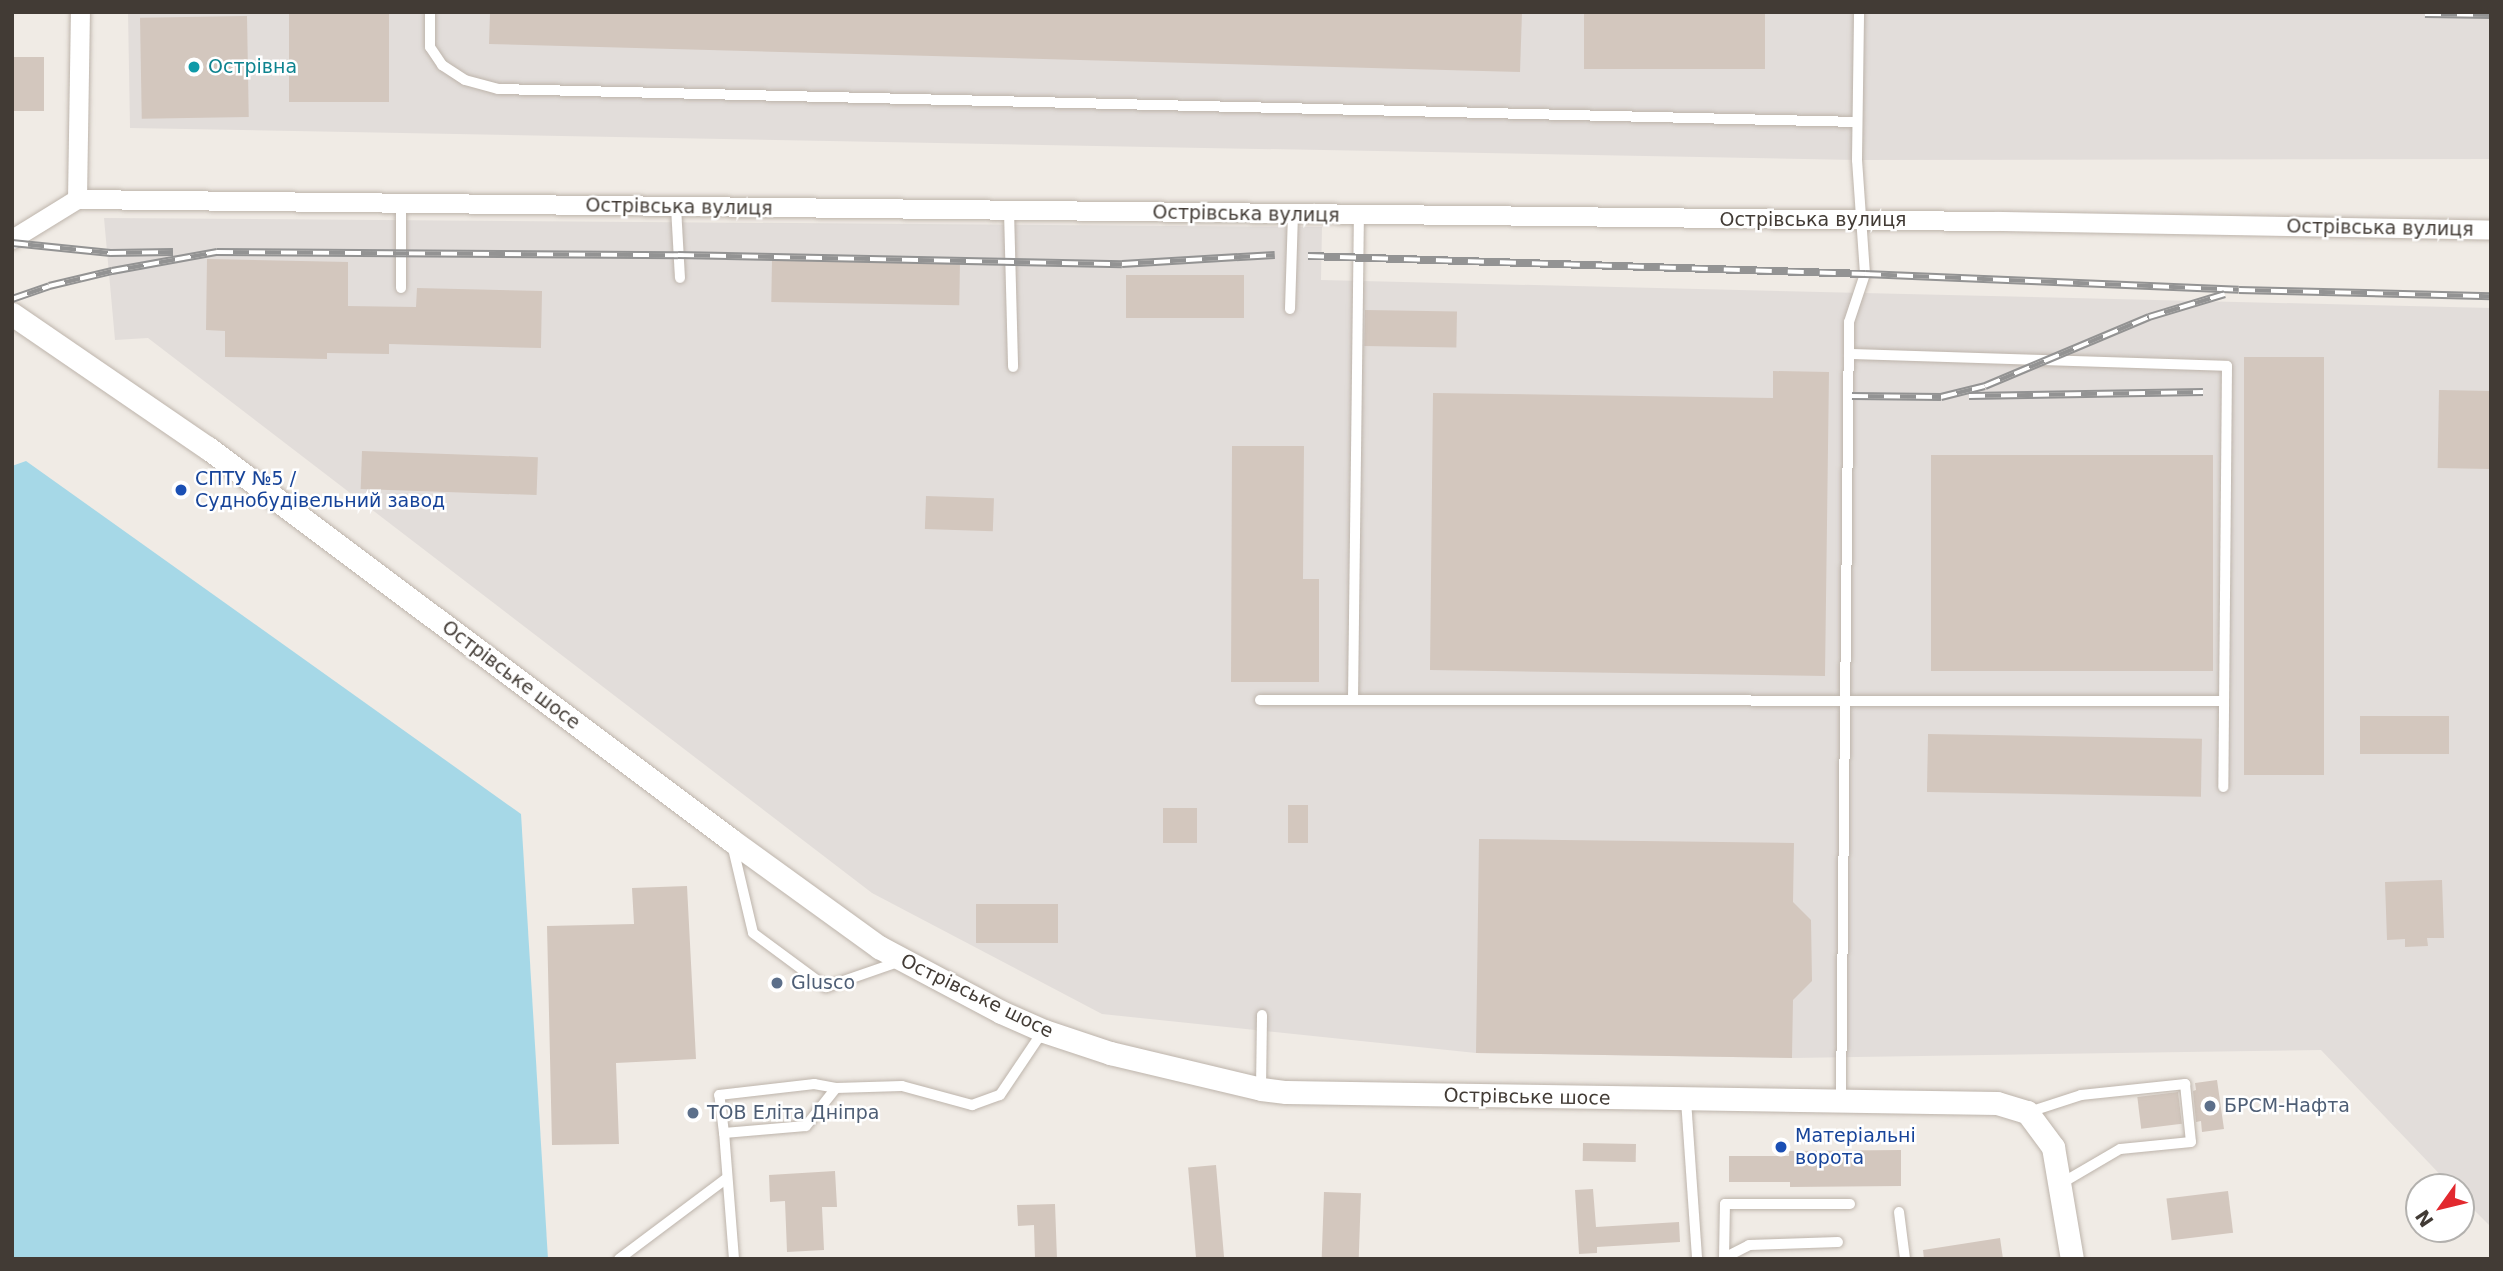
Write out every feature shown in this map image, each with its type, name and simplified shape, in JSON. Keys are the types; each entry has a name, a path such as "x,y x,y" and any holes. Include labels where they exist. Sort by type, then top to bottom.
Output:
{"street":[{"path":"12,239 77,199 80,12"},
{"name":"Острівська вулиця","path":"77,199 2491,230"},
{"name":"Острівське шосе","path":"12,314 208,449 731,840 903,961 1044,1031 1110,1053 1261,1090 1685,1100 1997,1103 2027,1112"},
{"path":"2027,1112 2053,1147 2072,1259"}],"lane":[{"path":"430,12 430,47 442,65 465,80 498,89 1857,122"},
{"path":"1841,1102 1849,323 1865,274 1860,220 1857,122 1859,12"},
{"path":"401,203 401,288"},
{"path":"677,207 680,278"},
{"path":"1009,211 1013,367"},
{"path":"1290,309 1293,215"},
{"path":"1353,700 1359,216"},
{"path":"1849,354 2227,366 2223,787"},
{"path":"1260,700 2223,701"},
{"path":"731,840 753,933 826,987 903,961"},
{"path":"1261,1090 1262,1015"},
{"path":"734,1259 719,1095 814,1084 836,1088 902,1086 972,1105 1000,1095 1044,1031"},
{"path":"2027,1112 2081,1095 2185,1084 2191,1142 2120,1149 2060,1185"},
{"path":"724,1133 806,1126 836,1088"},
{"path":"1685,1100 1698,1259"},
{"path":"619,1259 727,1178"},
{"path":"1838,1242 1749,1245 1724,1258 1725,1204 1850,1204"},
{"path":"1899,1212 1905,1259"}],"shaded area":[{"path":"128,12 2491,12 2491,159 1857,160 130,128"},
{"path":"104,218 1322,227 1321,280 2491,308 2491,1227 2475,1211 2475,1173 2439,1173 2321,1050 1792,1058 1476,1053 1102,1014 872,893 148,338 115,340"}],"water":[{"path":"26,461 521,814 548,1259 12,1259 12,466"}],"building":[{"path":"289,12 389,12 389,102 289,102"},
{"path":"490,12 1522,12 1520,72 489,44"},
{"path":"1584,12 1765,12 1765,69 1584,69"},
{"name":"Острівна","path":"247,16 249,117 142,119 140,18"},
{"path":"12,57 44,57 44,111 12,111"},
{"path":"207,259 348,262 348,306 416,307 417,288 542,291 541,348 389,344 389,354 327,353 327,359 225,357 225,331 206,330"},
{"path":"772,260 960,263 959,305 771,302"},
{"path":"1126,275 1244,275 1244,318 1126,318"},
{"path":"1365,310 1457,312 1456,348 1364,346"},
{"path":"2244,357 2324,357 2324,775 2244,775"},
{"path":"1773,371 1829,372 1825,676 1430,670 1433,393 1773,398"},
{"path":"2439,390 2491,391 2490,469 2438,468"},
{"path":"1232,446 1304,446 1303,579 1319,579 1319,682 1231,682"},
{"path":"362,451 538,457 537,495 361,489"},
{"path":"1931,455 2213,455 2213,671 1931,671"},
{"path":"926,496 994,498 993,531 925,529"},
{"path":"2360,716 2449,716 2449,754 2360,754"},
{"path":"1928,734 2202,739 2201,797 1927,792"},
{"path":"1288,805 1308,805 1308,843 1288,843"},
{"path":"1163,808 1197,808 1197,843 1163,843"},
{"path":"1479,839 1794,843 1793,902 1811,920 1812,981 1793,1000 1792,1058 1476,1053"},
{"path":"2442,880 2444,938 2427,938 2428,946 2405,947 2405,939 2387,940 2385,882"},
{"path":"687,886 696,1059 616,1063 619,1144 552,1145 547,926 634,924 632,888"},
{"path":"976,904 1058,904 1058,943 976,943"},
{"name":"БРСМ-Нафта","path":"2217,1080 2224,1129 2202,1132 2201,1121 2196,1122 2193,1091 2196,1090 2195,1083"},
{"path":"2178,1092 2182,1124 2141,1129 2137,1097"},
{"path":"1583,1143 1636,1144 1636,1162 1583,1161"},
{"path":"1901,1150 1901,1186 1790,1187 1790,1182 1729,1182 1729,1156 1789,1156 1789,1151"},
{"path":"1216,1165 1224,1259 1196,1259 1188,1167"},
{"path":"835,1171 837,1207 822,1207 824,1250 787,1252 785,1201 770,1202 769,1175"},
{"path":"1593,1189 1596,1227 1679,1222 1680,1242 1597,1247 1597,1253 1579,1254 1575,1190"},
{"path":"2228,1191 2233,1233 2172,1240 2166,1199"},
{"path":"1324,1192 1361,1193 1359,1259 1322,1259"},
{"path":"1055,1204 1057,1259 1035,1259 1034,1225 1018,1226 1017,1205"},
{"path":"2000,1238 2003,1259 1924,1259 1923,1250"}],"railway":[{"path":"2425,14 2491,15"},
{"path":"12,243 110,253 173,252"},
{"path":"12,299 49,286 112,271 217,252 678,255 1122,264 1275,255"},
{"path":"1308,256 1865,274 2239,290 2491,296"},
{"path":"1852,396 1941,397 1985,386 2149,317 2225,294"},
{"path":"1969,396 2203,392"}],"place":[{"name":"Острівна","path":"194,67"},
{"name":"СПТУ №5 / Суднобудівельний завод","path":"181,490"},
{"name":"Glusco","path":"777,983"},
{"name":"БРСМ-Нафта","path":"2210,1106"},
{"name":"ТОВ Еліта Дніпра","path":"693,1113"},
{"name":"Матеріальні ворота","path":"1781,1147"}]}
